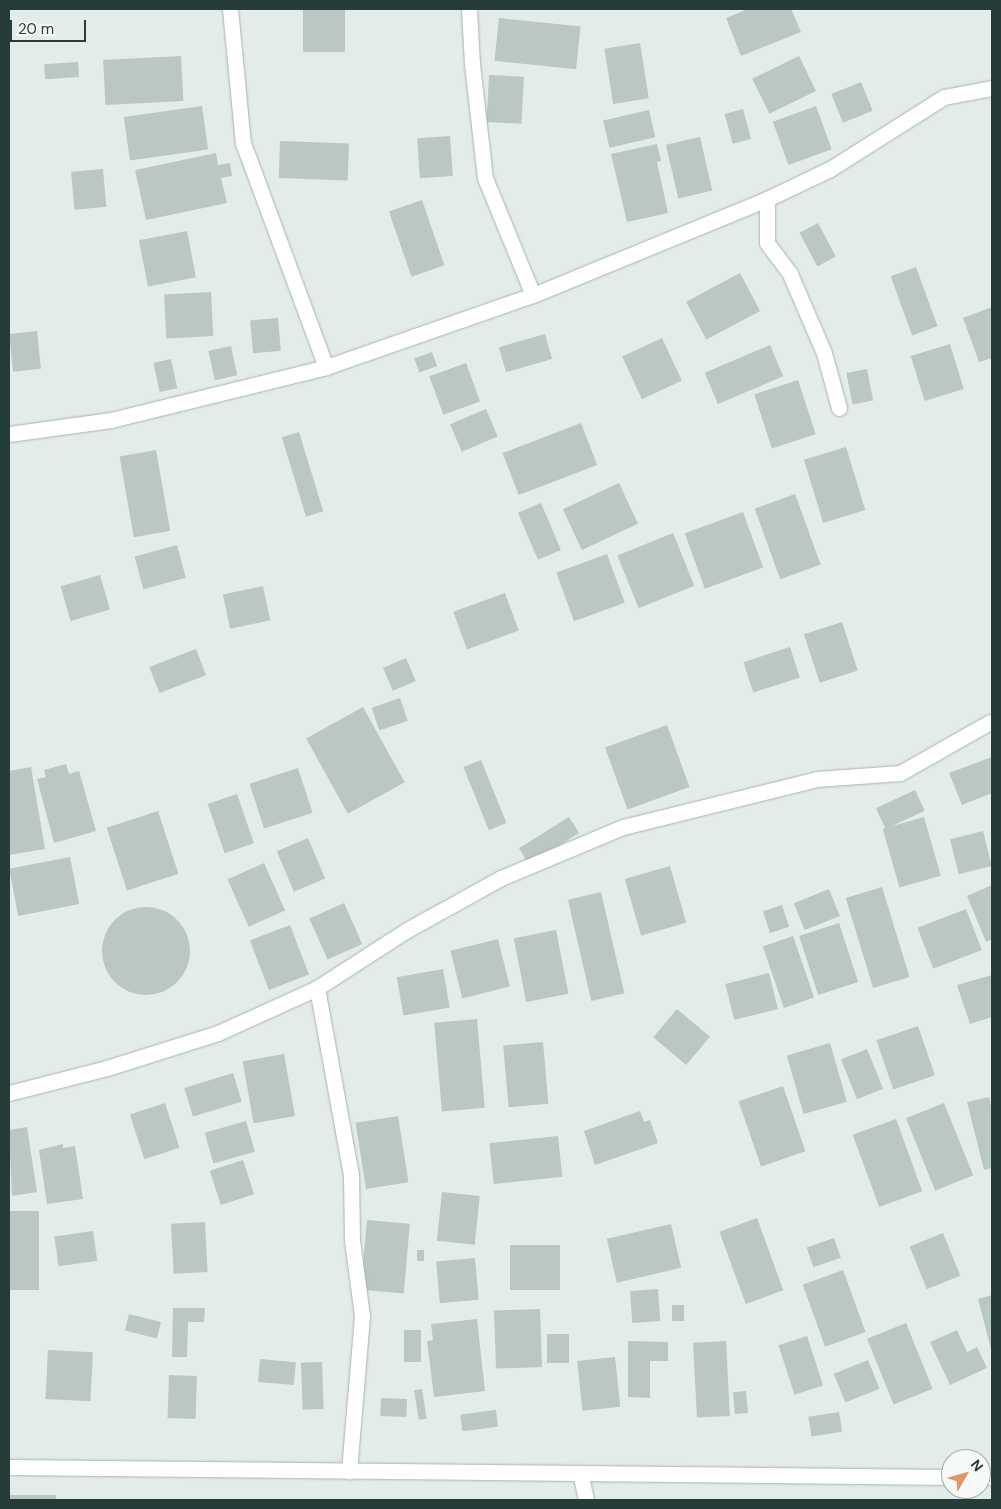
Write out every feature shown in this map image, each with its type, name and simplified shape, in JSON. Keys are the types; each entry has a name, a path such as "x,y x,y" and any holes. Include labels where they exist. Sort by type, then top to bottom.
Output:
{"street":[{"path":"230,9 243,143 326,367"},
{"path":"469,9 486,178 533,295"},
{"path":"9,434 111,420 326,367 533,295 767,199 830,169 944,97 992,88"},
{"path":"767,199 767,243 790,274 824,354 839,408"},
{"path":"9,1093 107,1068 218,1033 317,988 407,930 500,878 623,827 818,779 900,773 990,722"},
{"path":"317,988 351,1176 352,1240 362,1316 349,1471"},
{"path":"9,1467 941,1476"},
{"path":"580,1473 586,1500"}],"building":[{"path":"303,9 345,9 345,52 303,52"},
{"path":"748,9 791,9 801,32 741,56 726,18"},
{"path":"499,18 581,27 576,69 495,61"},
{"path":"640,43 649,98 613,104 604,49"},
{"path":"181,56 183,101 105,105 103,60"},
{"path":"799,56 816,91 769,114 752,79"},
{"path":"78,62 79,77 45,79 44,64"},
{"path":"489,75 524,77 521,124 487,122"},
{"path":"861,82 873,111 843,123 831,94"},
{"path":"202,106 208,150 130,161 124,117"},
{"path":"816,106 832,149 789,165 773,122"},
{"path":"743,109 751,139 733,144 725,114"},
{"path":"649,110 655,137 610,148 603,121"},
{"path":"450,136 453,176 420,178 417,138"},
{"path":"700,137 712,191 678,198 666,145"},
{"path":"280,141 349,143 348,180 279,178"},
{"path":"657,144 661,161 657,162 668,213 627,222 611,154"},
{"path":"216,153 218,165 230,163 232,176 221,178 227,203 146,220 135,170"},
{"path":"103,169 106,207 74,210 71,172"},
{"path":"422,200 444,265 411,277 389,211"},
{"path":"818,223 836,257 817,266 799,233"},
{"path":"187,231 196,277 148,286 139,240"},
{"path":"916,267 938,326 912,335 891,276"},
{"path":"740,273 760,311 706,340 686,302"},
{"path":"211,292 213,336 166,338 164,294"},
{"path":"992,307 992,358 979,362 963,318"},
{"path":"278,318 281,351 253,353 250,320"},
{"path":"37,331 41,369 13,372 9,334"},
{"path":"545,334 552,359 506,372 499,347"},
{"path":"662,338 682,381 642,399 622,357"},
{"path":"950,344 964,389 925,401 911,356"},
{"path":"770,345 783,376 718,404 705,373"},
{"path":"231,346 237,375 215,380 209,351"},
{"path":"432,352 437,366 419,373 414,358"},
{"path":"171,359 177,388 160,392 153,363"},
{"path":"466,363 480,402 443,415 429,376"},
{"path":"867,369 873,400 852,404 846,373"},
{"path":"798,380 816,434 772,448 754,394"},
{"path":"486,409 498,437 462,452 450,424"},
{"path":"581,423 597,465 519,495 503,453"},
{"path":"299,432 323,511 306,517 282,437"},
{"path":"846,447 865,510 823,523 804,460"},
{"path":"156,450 170,531 134,537 120,456"},
{"path":"619,483 638,524 582,550 563,509"},
{"path":"795,494 821,564 780,579 755,509"},
{"path":"541,503 561,550 538,560 518,513"},
{"path":"743,512 763,567 705,589 685,533"},
{"path":"673,533 694,586 639,608 617,555"},
{"path":"177,545 186,578 143,589 134,556"},
{"path":"607,554 625,603 574,621 556,572"},
{"path":"100,575 110,610 71,621 61,586"},
{"path":"263,586 270,620 230,629 223,595"},
{"path":"505,593 519,631 467,649 453,612"},
{"path":"842,622 858,671 820,683 804,634"},
{"path":"790,647 800,677 753,693 743,662"},
{"path":"196,649 206,675 159,693 149,667"},
{"path":"406,658 416,681 393,691 383,668"},
{"path":"400,698 408,721 379,730 372,708"},
{"path":"363,707 405,782 348,814 306,739"},
{"path":"667,725 690,787 628,810 605,748"},
{"path":"992,757 992,793 962,805 949,773"},
{"path":"481,760 506,823 489,830 463,767"},
{"path":"66,764 69,774 79,771 96,831 54,843 37,779 46,777 44,770"},
{"path":"31,767 45,849 9,855 9,771"},
{"path":"298,768 313,813 264,828 249,784"},
{"path":"915,790 925,811 886,829 876,808"},
{"path":"237,794 254,843 225,853 208,804"},
{"path":"158,811 178,874 127,890 107,828"},
{"path":"569,817 579,833 529,864 519,848"},
{"path":"924,817 941,876 899,887 883,829"},
{"path":"983,831 992,866 959,874 950,839"},
{"path":"308,838 325,879 294,892 277,851"},
{"path":"70,857 79,904 18,916 9,869"},
{"path":"264,863 285,911 249,927 227,879"},
{"path":"670,866 686,923 641,936 625,879"},
{"path":"992,885 992,939 986,942 967,896"},
{"path":"882,887 909,977 873,988 846,898"},
{"path":"829,889 840,916 805,930 794,903"},
{"path":"601,892 624,993 591,1001 568,900"},
{"path":"344,903 362,944 328,960 309,918"},
{"path":"782,905 789,927 770,933 763,911"},
{"path":"146,907 163,911 177,920 186,934 190,951 186,968 177,982 163,991 146,995 129,991 115,982 106,968 102,951 106,934 115,920 129,911"},
{"path":"966,909 982,950 933,969 917,928"},
{"path":"839,923 858,982 818,995 799,936"},
{"path":"290,925 309,974 269,990 250,940"},
{"path":"556,930 568,994 526,1002 514,938"},
{"path":"793,936 814,997 784,1008 763,946"},
{"path":"498,939 510,987 462,998 450,951"},
{"path":"443,969 450,1007 403,1016 397,977"},
{"path":"769,973 778,1009 734,1020 725,984"},
{"path":"992,975 992,1017 970,1024 957,985"},
{"path":"677,1009 710,1037 686,1065 653,1037"},
{"path":"477,1019 485,1108 442,1111 434,1023"},
{"path":"918,1026 935,1075 893,1089 876,1040"},
{"path":"543,1042 548,1104 509,1107 503,1045"},
{"path":"830,1043 847,1102 804,1114 787,1055"},
{"path":"867,1049 883,1089 857,1099 841,1059"},
{"path":"284,1054 295,1116 254,1123 243,1061"},
{"path":"233,1073 242,1102 193,1117 184,1088"},
{"path":"783,1086 805,1151 761,1167 739,1101"},
{"path":"989,1097 992,1110 992,1168 984,1170 967,1102"},
{"path":"165,1103 180,1148 144,1159 130,1114"},
{"path":"944,1103 973,1175 935,1191 906,1118"},
{"path":"640,1111 644,1122 650,1120 658,1143 595,1165 584,1131"},
{"path":"398,1116 408,1182 366,1189 356,1123"},
{"path":"896,1119 922,1191 879,1207 853,1135"},
{"path":"246,1121 255,1152 213,1164 205,1133"},
{"path":"27,1127 37,1192 12,1196 9,1130"},
{"path":"558,1136 562,1177 494,1184 489,1143"},
{"path":"63,1144 63,1148 75,1146 83,1199 47,1204 39,1150"},
{"path":"243,1160 254,1194 221,1205 210,1171"},
{"path":"442,1192 480,1196 475,1245 437,1241"},
{"path":"9,1211 39,1211 39,1290 9,1290"},
{"path":"757,1218 783,1290 746,1304 719,1232"},
{"path":"367,1220 410,1224 404,1293 361,1290"},
{"path":"205,1222 208,1272 174,1274 171,1224"},
{"path":"671,1224 681,1268 617,1283 607,1239"},
{"path":"93,1231 97,1261 59,1266 54,1236"},
{"path":"943,1233 960,1276 927,1289 910,1246"},
{"path":"834,1238 841,1258 813,1267 807,1247"},
{"path":"510,1245 560,1245 560,1290 510,1290"},
{"path":"417,1250 424,1250 424,1261 417,1261"},
{"path":"475,1258 479,1300 440,1303 436,1261"},
{"path":"843,1270 866,1332 825,1347 803,1285"},
{"path":"658,1289 660,1321 632,1323 630,1291"},
{"path":"992,1295 992,1353 978,1299"},
{"path":"672,1305 684,1305 684,1321 672,1321"},
{"path":"173,1308 205,1308 204,1322 188,1322 187,1357 172,1357"},
{"path":"540,1309 542,1367 496,1369 494,1311"},
{"path":"129,1314 161,1322 157,1338 125,1330"},
{"path":"477,1319 485,1391 434,1397 427,1341 433,1340 431,1324"},
{"path":"906,1323 933,1389 894,1405 867,1339"},
{"path":"404,1330 421,1330 421,1362 404,1362"},
{"path":"957,1330 967,1352 977,1347 987,1368 950,1385 930,1342"},
{"path":"547,1334 569,1334 569,1363 547,1363"},
{"path":"807,1336 823,1385 795,1395 778,1345"},
{"path":"628,1341 668,1342 668,1361 650,1361 650,1398 628,1397"},
{"path":"726,1341 730,1416 697,1418 693,1343"},
{"path":"48,1350 93,1352 90,1401 45,1399"},
{"path":"615,1357 620,1407 582,1411 577,1361"},
{"path":"260,1359 296,1362 294,1385 258,1382"},
{"path":"868,1360 880,1389 845,1403 834,1374"},
{"path":"322,1362 324,1409 303,1410 301,1363"},
{"path":"169,1375 197,1376 195,1419 167,1418"},
{"path":"422,1389 427,1419 419,1420 414,1390"},
{"path":"746,1391 748,1413 735,1414 733,1392"},
{"path":"381,1398 407,1399 406,1417 380,1416"},
{"path":"496,1410 498,1427 462,1431 460,1414"},
{"path":"839,1412 842,1432 812,1437 808,1417"},
{"path":"9,1495 56,1495 56,1500 9,1500"}]}
